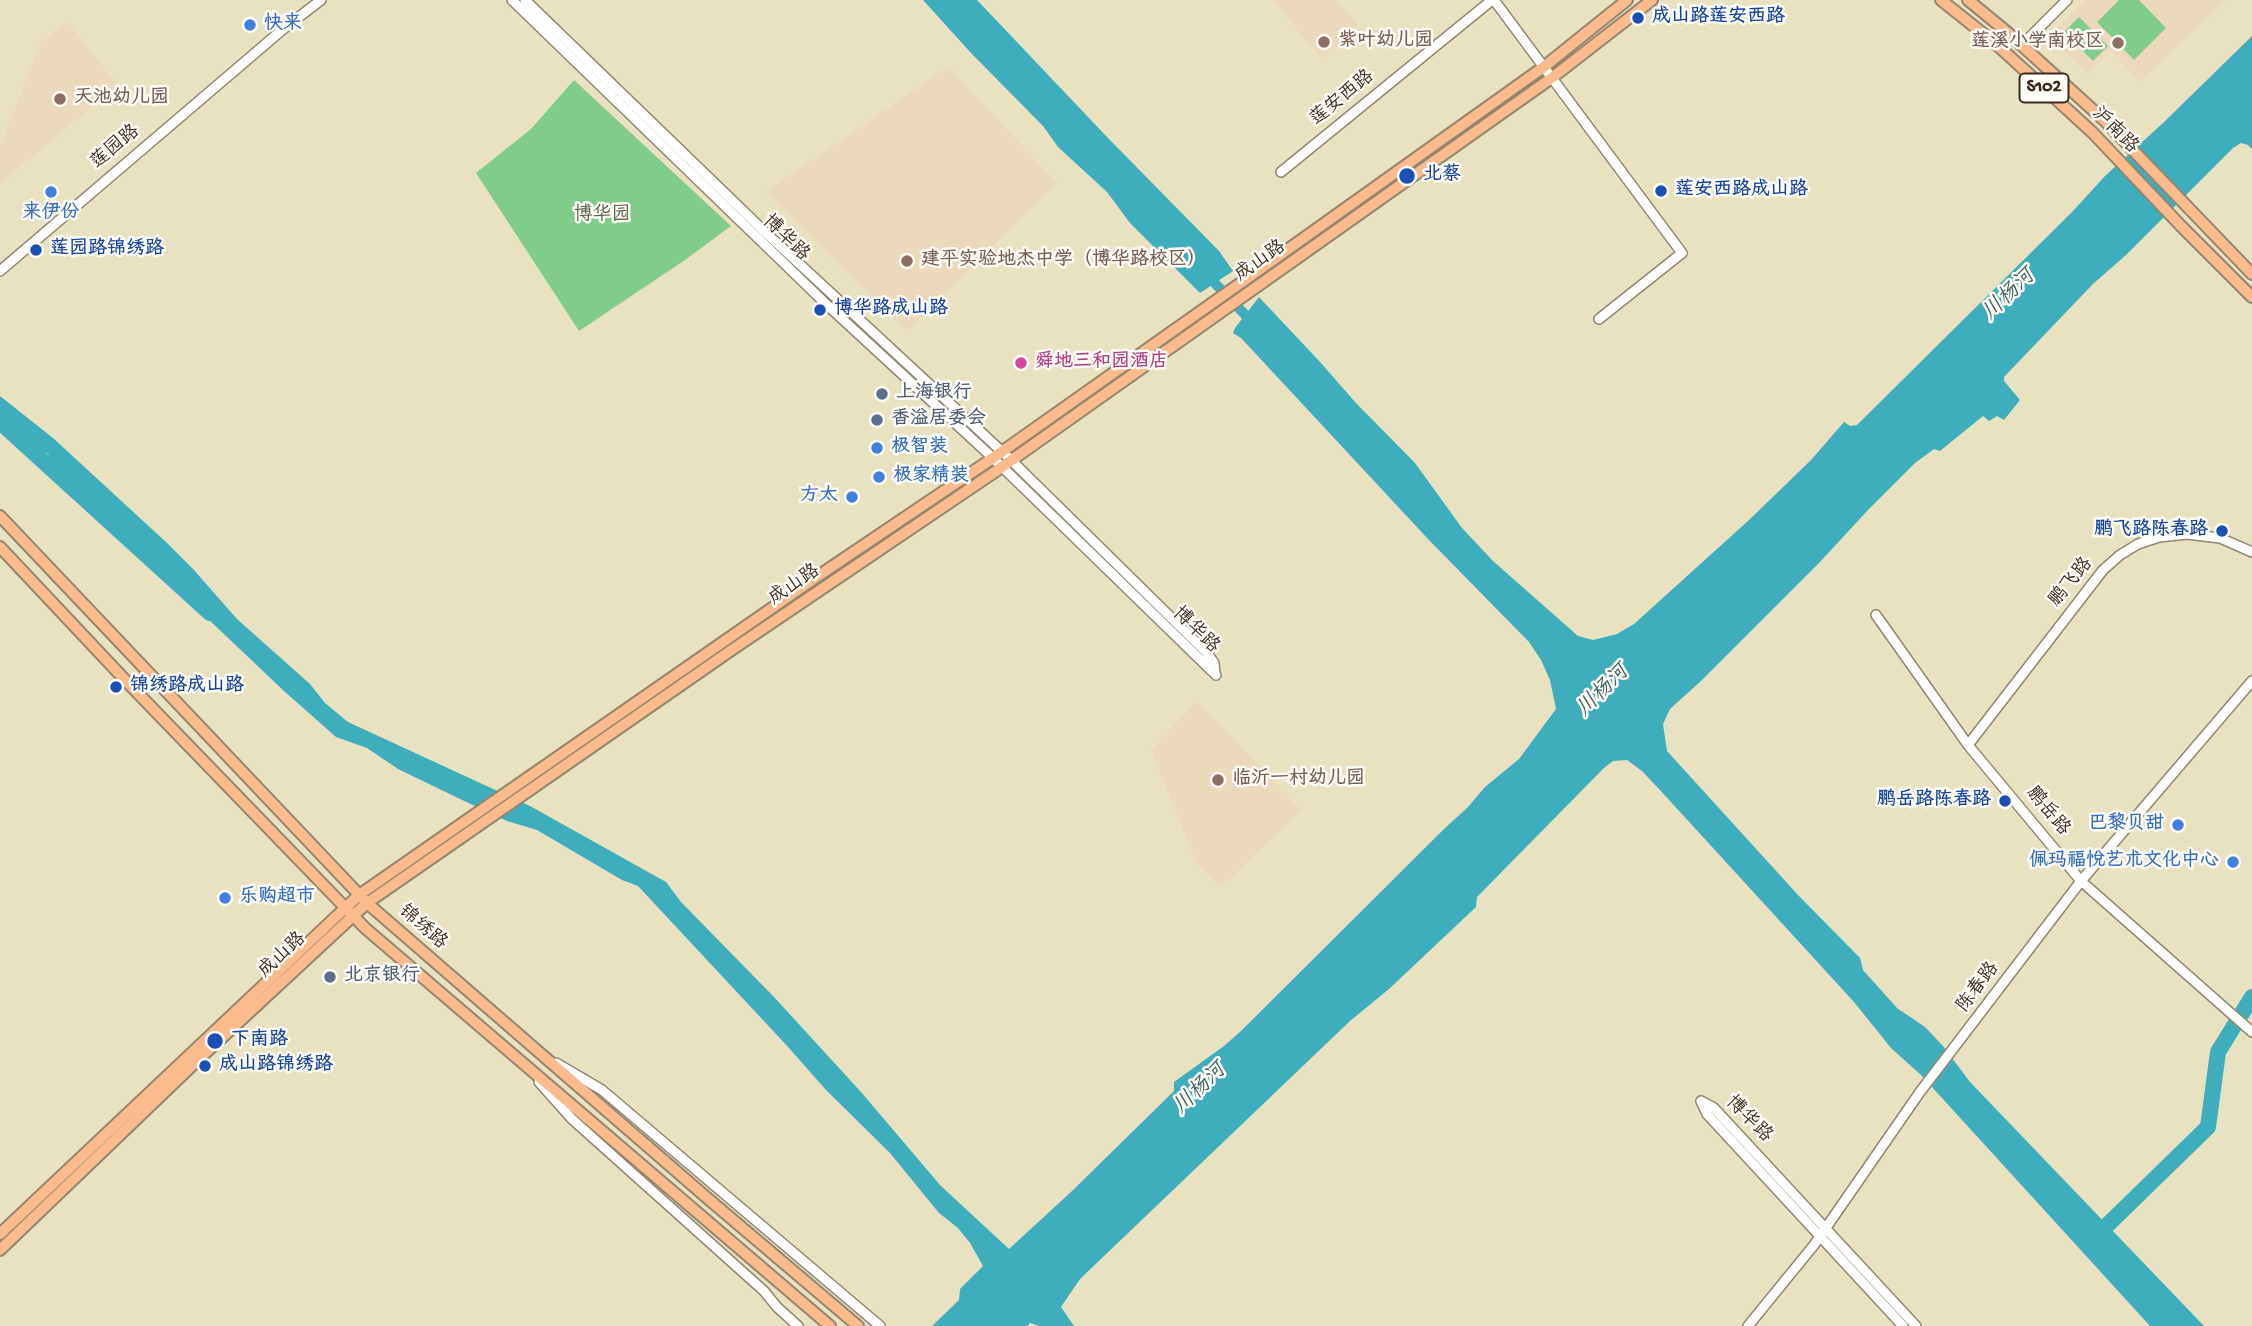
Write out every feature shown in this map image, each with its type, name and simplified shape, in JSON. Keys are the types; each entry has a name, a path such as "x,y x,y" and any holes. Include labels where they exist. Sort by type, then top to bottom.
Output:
{"main road":[{"name":"成山路","path":"1256,280 1545,66 1627,0"},
{"name":"成山路","path":"0,1234 363,899 456,827 818,576 1553,77 1652,0"},
{"name":"沪南路","path":"1941,0 1994,43 2093,133 2252,297"},
{"name":"沪南路","path":"1968,0 2104,120 2252,274"},
{"name":"成山路","path":"363,899 465,835 733,649 1007,464 1201,318"},
{"name":"锦绣路","path":"0,516 363,899 858,1326"},
{"name":"锦绣路","path":"0,547 349,912 827,1324"},
{"name":"成山路","path":"0,1250 349,912"}],"street":[{"name":"莲园路","path":"0,271 272,38 321,0"},
{"name":"博华路","path":"512,0 825,303 1007,464 1206,652 1214,663 1216,675 1007,464"},
{"name":"博华路","path":"526,0 997,455"},
{"path":"1493,0 1545,66 1682,253 1599,318"},
{"name":"莲安西路","path":"1281,172 1493,0"},
{"path":"2022,45 2067,0"},
{"name":"鹏飞路","path":"1968,745 2103,570 2120,555 2137,544 2159,537 2187,534 2220,538 2252,552"},
{"name":"鹏岳路","path":"1876,615 1968,745 2081,881 2252,1032"},
{"name":"陈春路","path":"1748,1326 1820,1236 1920,1091 2081,881 2252,681"},
{"path":"538,1052 602,1090 880,1326"},
{"path":"524,1065 572,1119 764,1291 798,1326"},
{"name":"博华路","path":"1903,1326 1707,1114 1702,1101 1714,1108 1916,1326"}],"shaded area":[{"name":"紫叶幼儿园","path":"1273,0 1336,0 1358,25 1322,59"},
{"name":"莲溪小学南校区","path":"2085,0 2226,0 2140,81 2110,50 2087,74 2049,36"},
{"name":"天池幼儿园","path":"68,22 117,85 0,184 0,147 40,44"},
{"name":"建平实验地杰中学（博华路校区）","path":"948,67 1057,183 907,331 766,192"},
{"name":"临沂一村幼儿园","path":"1197,701 1301,810 1221,887 1197,864 1151,750"}],"green space":[{"path":"2119,0 2139,0 2166,28 2134,60 2097,22"},
{"path":"2079,17 2108,46 2093,61 2064,32"},
{"name":"博华园","path":"574,80 731,226 579,331 476,173 531,129"}],"water":[{"path":"923,0 977,0 1219,251 1233,271 1200,293 1130,223 1107,192 1058,147 1043,126"},
{"name":"川杨河","path":"2252,36 2252,149 2241,143 2233,148 2126,255 2093,284 2004,377 2004,381 2020,400 2004,420 1997,416 1989,421 1983,416 1940,451 1934,449 1915,463 1819,563 1670,709 1663,724 1667,751 1798,895 1860,958 1863,970 1897,1008 1925,1027 1970,1082 2204,1326 2150,1326 1921,1075 1891,1048 1854,1002 1659,789 1627,760 1613,761 1604,768 1477,897 1476,907 1389,989 1350,1021 1080,1279 1061,1307 1074,1326 1040,1326 1030,1323 1027,1326 932,1326 959,1300 960,1289 983,1266 970,1243 958,1228 939,1213 890,1153 826,1090 638,886 622,880 537,830 507,821 398,769 367,748 336,737 207,618 199,603 63,480 48,454 15,435 0,422 0,396 53,438 167,543 237,619 348,722 530,806 666,882 681,902 774,997 861,1092 940,1185 1009,1249 1174,1091 1174,1082 1241,1031 1468,807 1485,787 1519,759 1556,709 1550,680 1529,642 1428,539 1241,338 1233,333 1259,297 1415,463 1462,528 1493,561 1578,636 1593,640 1617,634 1634,624 1749,520 1811,460 1844,422 1850,426 1857,425 2105,176"}],"waterway":[{"path":"1208,276 1253,323"},
{"path":"0,422 210,613"},
{"path":"2092,1240 2208,1127 2218,1052 2252,997"}],"place":[{"name":"成山路莲安西路","path":"1638,18"},
{"name":"快来","path":"250,25"},
{"name":"紫叶幼儿园","path":"1324,42"},
{"name":"莲溪小学南校区","path":"2118,43"},
{"name":"天池幼儿园","path":"60,99"},
{"name":"北蔡","path":"1407,176"},
{"name":"莲安西路成山路","path":"1661,191"},
{"name":"来伊份","path":"51,192"},
{"name":"莲园路锦绣路","path":"36,250"},
{"name":"建平实验地杰中学（博华路校区）","path":"907,261"},
{"name":"博华路成山路","path":"820,310"},
{"name":"舜地三和园酒店","path":"1021,363"},
{"name":"上海银行","path":"882,394"},
{"name":"香溢居委会","path":"877,420"},
{"name":"极智装","path":"877,448"},
{"name":"极家精装","path":"879,477"},
{"name":"方太","path":"852,497"},
{"name":"鹏飞路陈春路","path":"2222,531"},
{"name":"锦绣路成山路","path":"116,687"},
{"name":"临沂一村幼儿园","path":"1218,780"},
{"name":"鹏岳路陈春路","path":"2005,801"},
{"name":"巴黎贝甜","path":"2178,825"},
{"name":"佩玛福悦艺术文化中心","path":"2233,862"},
{"name":"乐购超市","path":"225,898"},
{"name":"北京银行","path":"330,977"},
{"name":"下南路","path":"215,1041"},
{"name":"成山路锦绣路","path":"205,1066"}]}
